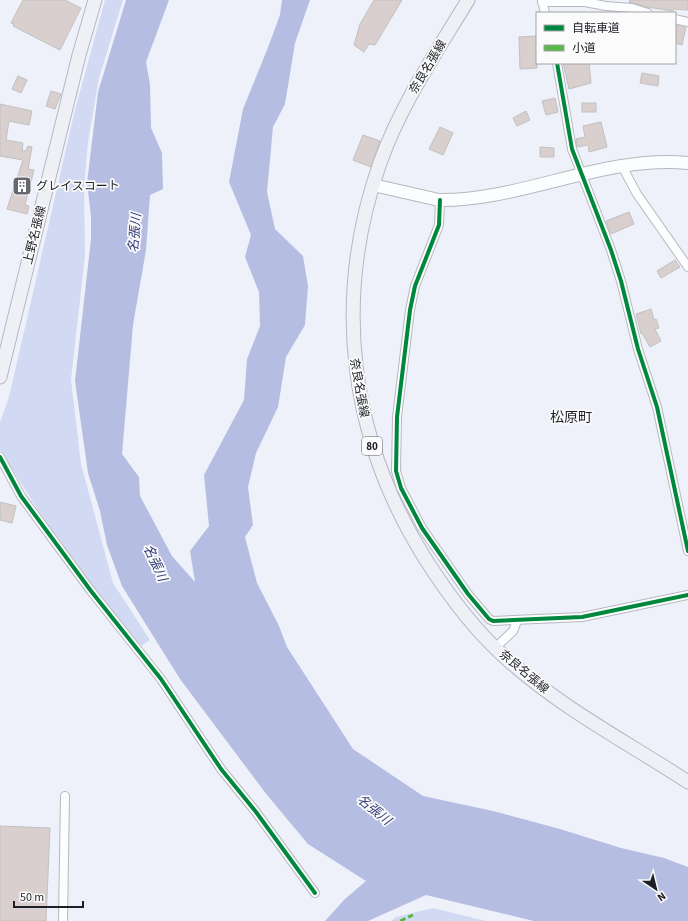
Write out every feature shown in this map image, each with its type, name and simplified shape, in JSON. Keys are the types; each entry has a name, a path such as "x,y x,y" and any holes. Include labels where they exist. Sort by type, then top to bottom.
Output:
{"main road":[{"name":"上野名張線","path":"0,377 79,55 95,0"},
{"name":"奈良名張線","path":"468,0 411,93 393,131 373,185 358,254 352,325 356,380 364,417 384,480 406,528 452,598 470,621 495,648 523,673 563,704 688,782"}],"street":[{"path":"545,12 542,1 585,1 606,6 632,8 645,12"},
{"path":"676,19 688,22"},
{"path":"557,64 572,149 611,250 621,281 638,349 657,407 688,550"},
{"path":"373,185 440,200 487,196 622,166 654,162 688,163"},
{"path":"622,166 637,194 688,267"},
{"path":"440,200 439,225 415,286 410,310 397,417 396,463 398,481 427,535 476,604 489,619 493,621 582,617 688,595"},
{"path":"0,457 21,496 91,591 161,679 221,770 256,812 314,893"},
{"path":"495,648 513,631 517,621"},
{"path":"63,921 65,796"}],"shaded area":[{"path":"105,0 123,0 99,78 88,142 84,188 85,255 71,380 81,464 113,583 150,640 141,646 105,602 40,513 0,450 0,422 9,397 75,110"},
{"path":"433,908 486,921 391,921 396,917"}],"water":[{"name":"名張川","path":"126,0 169,0 146,62 150,85 151,128 162,153 163,189 150,195 146,250 133,325 122,454 139,477 140,496 172,556 195,582 190,551 209,526 204,475 244,400 247,359 260,326 259,292 245,257 251,235 229,182 243,109 280,15 282,0 310,0 295,43 285,104 273,127 267,192 275,229 303,256 308,286 305,325 286,357 278,407 256,453 248,487 253,525 245,537 257,583 279,626 287,647 353,749 423,796 493,811 560,829 621,848 664,858 688,867 688,921 534,921 426,895 368,921 325,921 345,899 366,881 308,844 267,795 180,679 122,586 107,545 100,511 88,473 75,381 91,239 91,216 87,183 98,92"}],"building":[{"path":"23,0 65,0 81,8 60,50 13,26 14,24 11,23"},
{"path":"374,0 402,0 375,45 369,44 364,52 354,45 360,24"},
{"path":"630,0 688,0 688,10 674,9 673,11 647,7 629,2"},
{"path":"676,25 686,27 682,45 676,43"},
{"path":"536,36 537,68 520,69 519,37"},
{"path":"563,64 589,64 591,83 569,89"},
{"path":"642,73 659,76 658,86 640,83"},
{"path":"18,76 27,80 21,93 12,89"},
{"path":"51,91 61,94 55,109 46,106"},
{"path":"555,98 558,112 546,115 542,101"},
{"path":"582,103 596,103 596,112 582,112"},
{"path":"0,104 32,111 29,125 9,121 6,140 23,143 22,151 26,151 28,146 32,147 28,169 34,170 25,205 29,206 27,214 7,209 23,160 0,156"},
{"path":"526,111 530,120 517,126 513,118"},
{"path":"601,122 607,147 589,152 588,145 577,147 576,139 585,137 583,126"},
{"path":"440,127 453,133 443,155 429,149"},
{"path":"363,135 380,141 371,167 353,160"},
{"path":"540,147 554,148 554,157 540,157"},
{"path":"629,212 634,224 611,234 606,221"},
{"path":"675,260 680,267 661,278 657,271"},
{"path":"651,309 654,320 656,319 659,328 655,329 661,341 650,347 642,333 641,334 636,314"},
{"path":"0,502 16,506 12,523 0,520"},
{"path":"0,826 50,828 46,921 0,921"}],"marked path":[{"path":"400,921 413,915"}],"cycle path":[{"path":"557,64 572,149 611,250 621,281 638,349 657,407 688,551"},
{"path":"440,200 439,225 415,286 410,310 397,417 396,471 401,488 422,528 468,594 489,619 493,621 582,617 688,595"},
{"path":"0,457 21,496 91,591 161,679 221,769 256,812 315,893"}],"place":[{"name":"グレイスコート","path":"22,186"}],"district":[{"name":"松原町","path":"571,418"}]}
